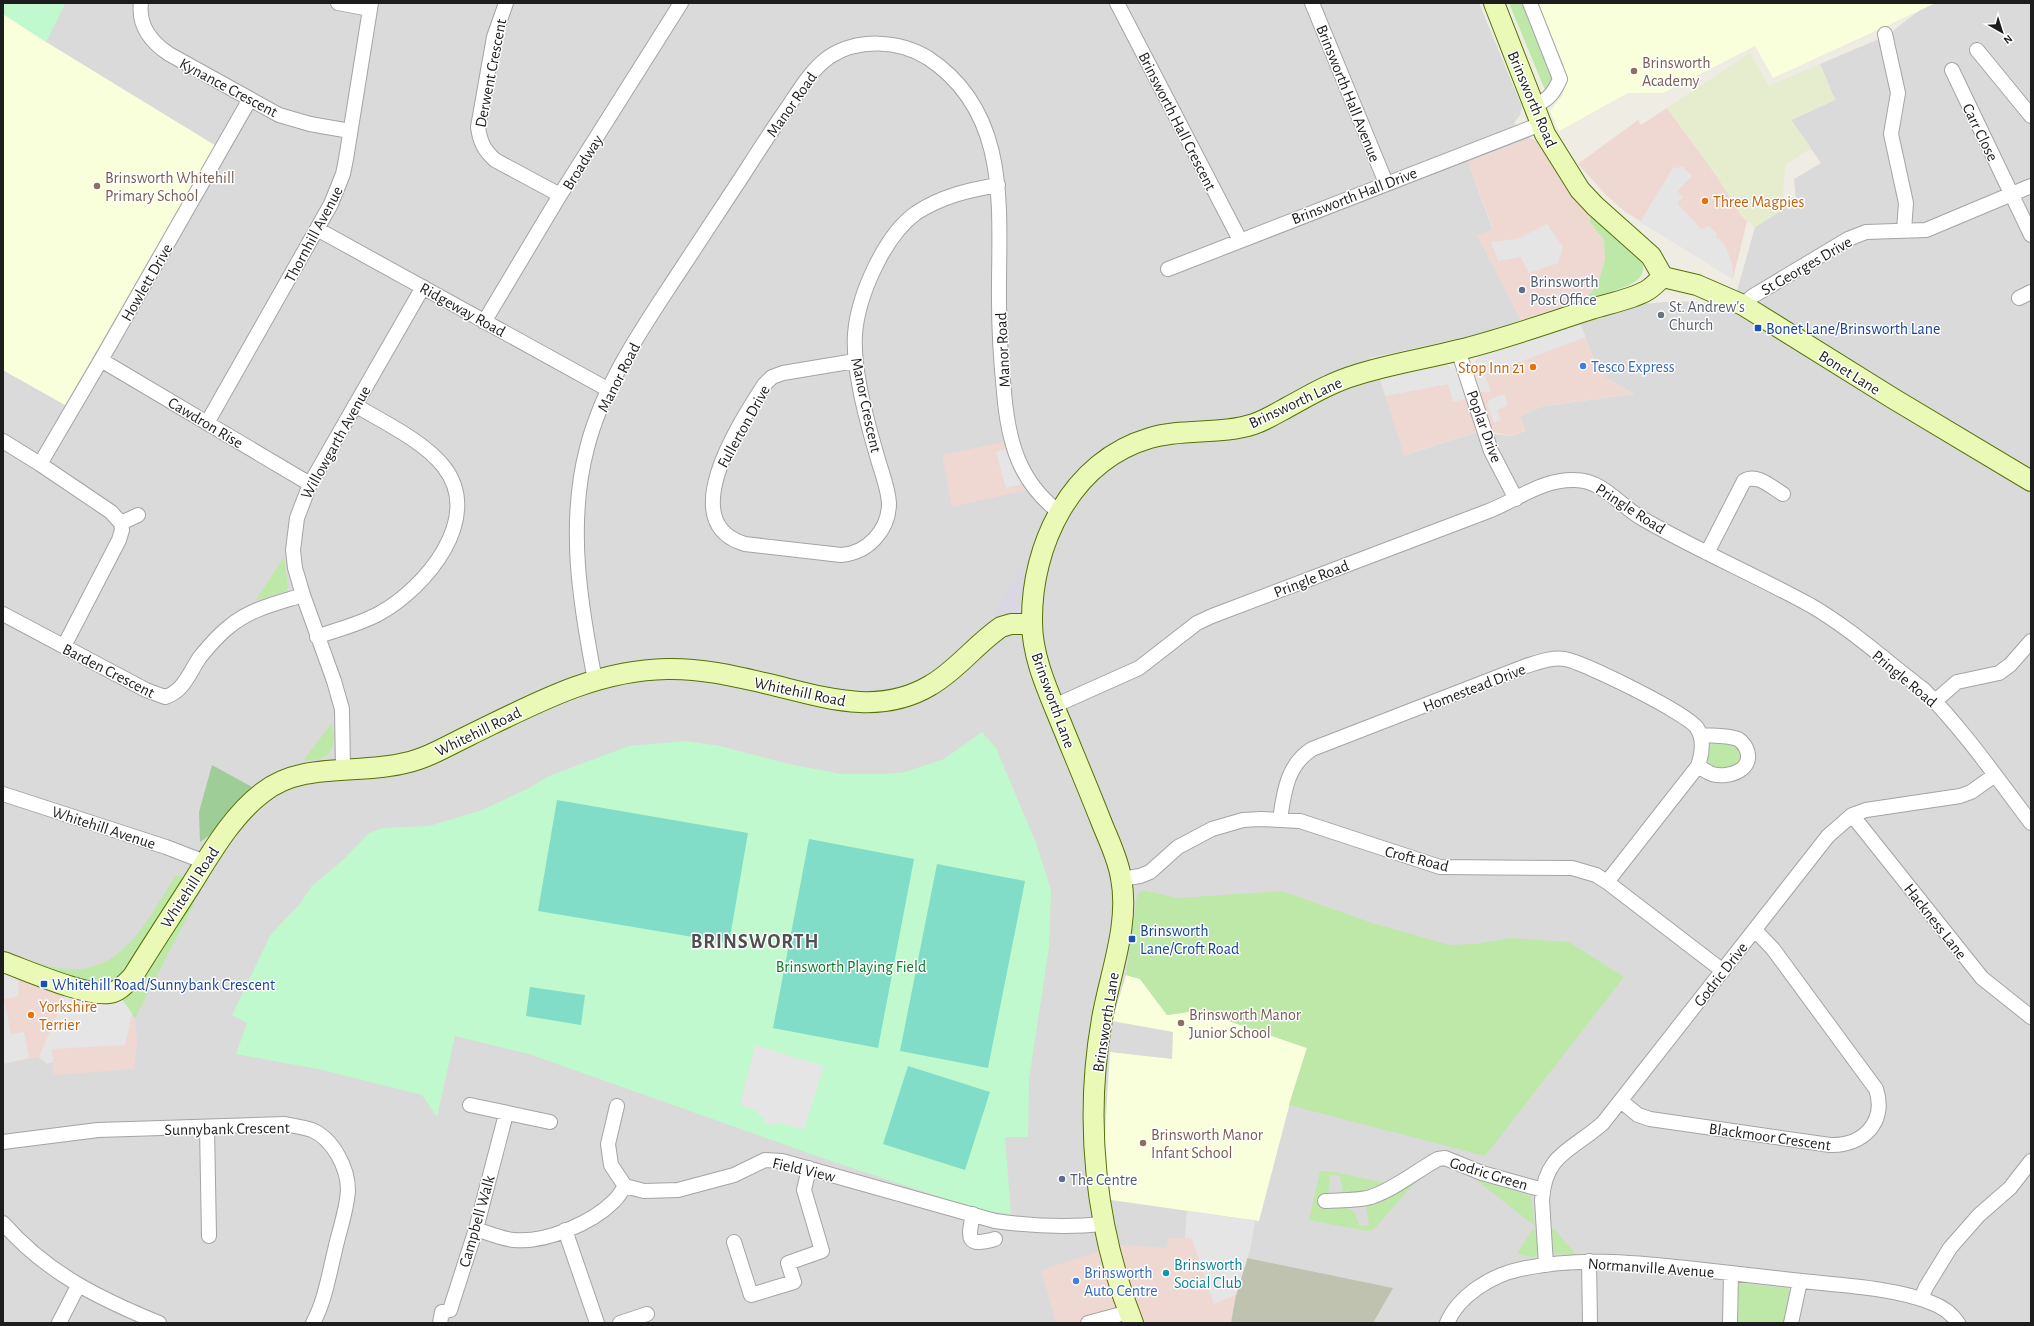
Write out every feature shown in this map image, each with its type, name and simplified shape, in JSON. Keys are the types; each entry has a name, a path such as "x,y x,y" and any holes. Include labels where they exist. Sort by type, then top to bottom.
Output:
{"street":[{"name":"Kynance Crescent","path":"141,3 143,26 153,43 169,54 279,115 294,120 350,131"},
{"path":"338,3 370,6"},
{"name":"Derwent Crescent","path":"506,3 497,23 492,45 478,127 480,140 486,152 495,160 560,195"},
{"name":"Broadway","path":"484,322 560,195 681,3"},
{"name":"Brinsworth Hall Crescent","path":"1117,3 1240,240"},
{"name":"Brinsworth Hall Avenue","path":"1312,3 1386,183"},
{"name":"Brinsworth Road","path":"1494,3 1541,124 1556,154 1580,190 1651,256 1663,277"},
{"path":"1530,3 1560,80 1554,91 1545,101 1534,106"},
{"name":"Thornhill Avenue","path":"207,423 331,204 341,179 370,6"},
{"path":"1885,34 1898,93 1890,134 1906,203 1904,230"},
{"name":"Manor Road","path":"595,680 585,629 578,579 577,533 579,493 587,447 608,390 642,328 807,79 818,66 832,55 849,47 862,44 891,45 910,48 938,65 965,92 981,120 995,163 1000,208 999,303 1006,416 1014,448 1029,483 1059,512"},
{"path":"1977,50 2031,116"},
{"name":"Carr Close","path":"1952,70 2031,235"},
{"name":"Howlett Drive","path":"40,464 250,99"},
{"name":"Brinsworth Hall Drive","path":"1168,268 1541,124"},
{"name":"Manor Crescent","path":"864,548 883,529 888,518 889,502 860,390 856,361 855,334 862,300 873,273 893,236 902,225 915,214 943,198 966,191 998,185"},
{"name":"St Georges Drive","path":"1743,305 1753,296 1848,239 1866,232 1931,228 2031,186"},
{"name":"Ridgeway Road","path":"317,229 608,390"},
{"name":"Bonet Lane","path":"1663,277 1698,285 1743,305 1894,400 2031,481"},
{"name":"Brinsworth Lane","path":"1131,1317 1121,1291 1103,1224 1095,1160 1095,1098 1102,1020 1119,935 1123,904 1121,879 1109,841 1042,675 1031,624 1038,562 1059,512 1083,480 1114,454 1131,445 1151,438 1170,434 1235,428 1253,424 1324,387 1353,376 1387,365 1458,350 1531,329 1647,291 1663,277"},
{"name":"Willowgarth Avenue","path":"343,770 342,709 334,681 317,637 295,568 293,550 297,518 310,484 423,287"},
{"name":"Poplar Drive","path":"1458,350 1491,451 1516,499"},
{"name":"Cawdron Rise","path":"101,360 310,484"},
{"name":"Fullerton Drive","path":"856,361 783,373 772,377 764,385 718,468 712,499 713,512 725,535 733,540 745,544 841,555 853,554 864,548"},
{"path":"317,637 378,614 399,601 432,567 444,551 451,535 458,510 458,499 454,484 444,467 421,446 355,405"},
{"path":"3,441 111,512 121,523 122,530 119,540 64,646"},
{"path":"1707,553 1744,482 1749,478 1756,478 1783,494"},
{"name":"Pringle Road","path":"1054,706 1139,668 1197,623 1212,616 1489,511 1516,499 1534,488 1551,482 1578,480 1591,482 1604,489 1641,518 1810,605 1831,618 1923,689 1935,701 1995,775 2031,823"},
{"path":"121,523 138,515"},
{"name":"Barden Crescent","path":"3,614 146,690 165,697 177,692 200,658 229,626 244,616 303,595"},
{"name":"Whitehill Road","path":"3,962 88,991 109,993 117,990 133,976 205,862 234,821 260,794 274,784 291,776 308,773 385,767 407,763 434,753 556,694 595,680 621,673 646,670 694,670 764,683 844,702 878,703 900,698 931,686 1001,627 1012,624 1031,624"},
{"path":"1935,701 1957,682 1999,673 2010,665 2031,641"},
{"name":"Homestead Drive","path":"1280,819 1288,777 1302,755 1312,748 1544,660 1565,659 1597,671 1677,712 1690,720 1701,735"},
{"path":"1607,882 1676,796 1698,766 1701,756 1701,735 1738,739 1746,748 1749,761 1740,770 1729,774 1712,774 1698,766"},
{"name":"Godric Drive","path":"1546,1265 1542,1190 1548,1170 1555,1160 1591,1134 1621,1101 1828,836 1852,815 1875,808 1960,796 1971,792 1995,775"},
{"name":"Whitehill Avenue","path":"3,794 166,847 205,862"},
{"name":"Hackness Lane","path":"1852,815 1982,978 2031,1017"},
{"name":"Croft Road","path":"1121,879 1140,876 1150,872 1178,848 1212,829 1243,820 1280,819 1300,821 1440,867 1572,868 1596,875 1723,971"},
{"name":"Blackmoor Crescent","path":"1621,1101 1638,1115 1650,1119 1830,1145 1848,1144 1857,1140 1872,1127 1877,1119 1879,1109 1879,1098 1876,1089 1773,949 1755,930"},
{"path":"470,1105 506,1114 550,1122"},
{"path":"476,1229 514,1240 539,1238 565,1230 598,1214 615,1200 625,1186 611,1165 608,1144 617,1106"},
{"name":"Campbell Walk","path":"440,1323 442,1312 450,1310 476,1229 506,1114"},
{"name":"Sunnybank Crescent","path":"3,1142 98,1130 285,1124 301,1127 322,1136 333,1147 338,1156 345,1171 348,1190 330,1272 318,1314 313,1323"},
{"path":"207,1127 209,1236"},
{"name":"Godric Green","path":"1325,1201 1352,1200 1371,1197 1392,1188 1438,1159 1445,1158 1482,1172 1542,1190"},
{"name":"Field View","path":"625,1186 644,1191 678,1190 734,1175 765,1160 782,1161 995,1221 1023,1225 1071,1227 1103,1224"},
{"path":"1921,1299 1937,1268 1955,1242 1979,1215 2010,1188 2031,1161"},
{"path":"734,1242 751,1295 794,1282 788,1263 822,1251 804,1190 809,1168"},
{"path":"973,1214 970,1238 979,1244 995,1239"},
{"path":"3,1223 36,1258 78,1286 122,1308 159,1323"},
{"path":"565,1230 597,1323"},
{"path":"1589,1261 1590,1323"},
{"name":"Normanville Avenue","path":"1447,1323 1467,1297 1490,1281 1521,1269 1589,1261 1635,1263 1870,1289 1921,1299 1944,1308 1958,1323"},
{"name":"Normanville Avenue","path":"1730,1323 1731,1274"},
{"path":"1791,1323 1800,1281"},
{"path":"59,1323 78,1286"},
{"path":"620,1323 647,1313"},
{"path":"1088,1323 1131,1317"}],"shaded area":[{"path":"64,3 1479,3 1522,107 1520,115 1514,123 1530,138 1468,162 1493,230 1478,236 1521,320 1489,332 1370,358 1380,379 1405,455 1477,432 1512,436 1525,431 1520,416 1543,406 1634,394 1606,378 1597,368 1578,319 1632,305 1677,301 1733,305 1755,227 1796,201 1794,179 1821,163 1791,120 1835,100 1820,64 1886,36 1929,3 2031,3 2031,1323 3,1323 3,370 65,405 216,146 46,42"},
{"name":"Brinsworth Academy","path":"1536,3 1936,3 1773,78 1755,46 1663,93 1628,93 1559,131 1550,111 1563,95 1564,65"},
{"name":"Brinsworth Whitehill Primary School","path":"3,14 216,146 65,405 3,370"},
{"path":"1750,53 1769,86 1820,64 1835,100 1791,120 1811,148 1785,165 1782,210 1755,227 1741,215 1716,175 1667,108"},
{"path":"1667,108 1716,175 1741,215 1747,221 1733,279 1624,211 1606,195 1578,164 1638,120 1641,125"},
{"path":"1530,138 1539,142 1596,215 1590,222 1604,240 1605,260 1597,286 1583,300 1521,320 1478,236 1493,229 1468,162"},
{"path":"1683,167 1692,176 1677,191 1683,197 1677,203 1701,229 1709,226 1717,234 1715,237 1723,242 1732,262 1733,279 1640,222 1673,168"},
{"path":"1547,224 1563,247 1558,263 1529,273 1521,257 1498,261 1491,242 1517,239"},
{"path":"1578,319 1597,368 1602,366 1606,378 1634,394 1543,406 1520,416 1525,431 1512,436 1491,432 1478,392 1474,368 1476,360"},
{"path":"1578,319 1586,337 1485,375 1491,392 1478,392 1474,377 1474,368 1480,353"},
{"path":"1444,364 1453,368 1460,376 1477,432 1404,455 1380,379"},
{"path":"1444,364 1453,368 1460,376 1468,398 1453,402 1448,384 1385,396 1380,379"},
{"path":"1504,394 1508,405 1497,410 1501,420 1494,423 1487,404 1490,399"},
{"path":"1003,442 1016,476 1026,490 952,507 942,455"},
{"path":"1005,449 1016,476 1022,484 1006,488 996,452"},
{"path":"1023,567 1020,605 1017,610 993,614"},
{"path":"3,968 120,997 135,1018 137,1043 134,1069 53,1075 53,1062 47,1064 39,1057 3,1064"},
{"path":"3,968 19,974 18,996 4,999 11,1034 24,1032 29,1058 3,1064"},
{"path":"1126,975 1140,979 1167,1015 1188,1012 1226,1020 1307,1048 1292,1095 1259,1221 1111,1200 1104,1149 1110,1052 1172,1059 1173,1032 1112,1021"},
{"path":"67,991 120,997 132,1013 125,1045 52,1049 53,1062 47,1064 39,1057"},
{"path":"755,1045 824,1066 804,1130 780,1123 775,1123 772,1126 764,1123 766,1118 757,1115 758,1111 740,1105"},
{"path":"1187,1211 1255,1221 1250,1250 1236,1295 1231,1323 1133,1323 1128,1312 1088,1323 1056,1323 1041,1270 1120,1245 1166,1248 1169,1238 1185,1238"},
{"path":"1187,1211 1255,1221 1250,1250 1236,1295 1214,1304 1192,1239 1185,1238"},
{"path":"1247,1258 1393,1288 1373,1323 1231,1323 1236,1295"}],"green space":[{"path":"3,3 64,3 64,6 46,42 3,14"},
{"path":"1509,3 1524,3 1553,74 1553,85 1545,90"},
{"path":"1591,216 1642,258 1643,270 1641,276 1637,280 1623,288 1583,300 1597,286 1605,260 1604,240 1590,222"},
{"path":"284,557 288,587 286,591 255,601"},
{"path":"332,723 334,739 332,749 329,753 320,759 304,759"},
{"name":"Brinsworth Playing Field","path":"982,732 996,748 1036,843 1051,890 1049,947 1029,1079 1028,1137 1005,1137 1011,1214 979,1210 828,1160 529,1054 455,1036 437,1117 422,1095 318,1069 236,1054 247,1023 232,1015 271,934 299,905 311,887 345,858 369,833 383,828 429,826 482,810 527,789 549,776 629,746 685,741 720,746 789,764 841,774 886,774 905,772 944,759"},
{"path":"1718,741 1738,746 1744,753 1736,767 1715,770 1708,765 1708,747"},
{"path":"212,765 252,787 210,835 200,842 199,812"},
{"path":"557,800 748,833 729,943 538,911"},
{"path":"809,839 914,859 878,1048 773,1028"},
{"path":"937,864 1025,881 988,1068 900,1051"},
{"path":"176,875 184,877 148,938 126,970 115,980 106,985 87,983 21,959 58,968 81,969 98,965 113,957 138,933"},
{"path":"1142,890 1177,898 1282,891 1375,924 1450,945 1475,944 1511,938 1569,942 1624,977 1485,1156 1289,1105 1307,1048 1226,1020 1188,1012 1167,1015 1140,979 1126,975 1137,895"},
{"path":"190,901 194,904 135,1018 120,997"},
{"path":"530,987 585,995 581,1025 526,1016"},
{"path":"908,1066 990,1092 965,1170 883,1144"},
{"path":"1320,1171 1334,1172 1386,1183 1348,1195 1343,1194 1340,1176 1330,1175 1328,1195 1354,1212 1360,1226 1369,1225 1366,1205 1420,1177 1373,1230 1367,1231 1309,1220"},
{"path":"1475,1179 1526,1194 1531,1197 1535,1226"},
{"path":"1554,1229 1577,1255 1556,1254 1531,1257 1517,1254 1532,1230"},
{"path":"1740,1283 1788,1288 1789,1295 1784,1323 1737,1323 1736,1292"}],"place":[{"name":"Brinsworth Academy","path":"1634,71"},
{"name":"Brinsworth Whitehill Primary School","path":"97,186"},
{"name":"Three Magpies","path":"1705,201"},
{"name":"Brinsworth Post Office","path":"1522,290"},
{"name":"St. Andrew's Church","path":"1661,315"},
{"name":"Bonet Lane/Brinsworth Lane","path":"1758,328"},
{"name":"Tesco Express","path":"1583,366"},
{"name":"Stop Inn 21","path":"1533,367"},
{"name":"Brinsworth Lane/Croft Road","path":"1132,939"},
{"name":"Whitehill Road/Sunnybank Crescent","path":"44,984"},
{"name":"Yorkshire Terrier","path":"31,1015"},
{"name":"Brinsworth Manor Junior School","path":"1181,1023"},
{"name":"Brinsworth Manor Infant School","path":"1143,1143"},
{"name":"The Centre","path":"1062,1179"},
{"name":"Brinsworth Social Club","path":"1166,1273"},
{"name":"Brinsworth Auto Centre","path":"1076,1281"}],"district":[{"name":"BRINSWORTH","path":"755,941"}]}
